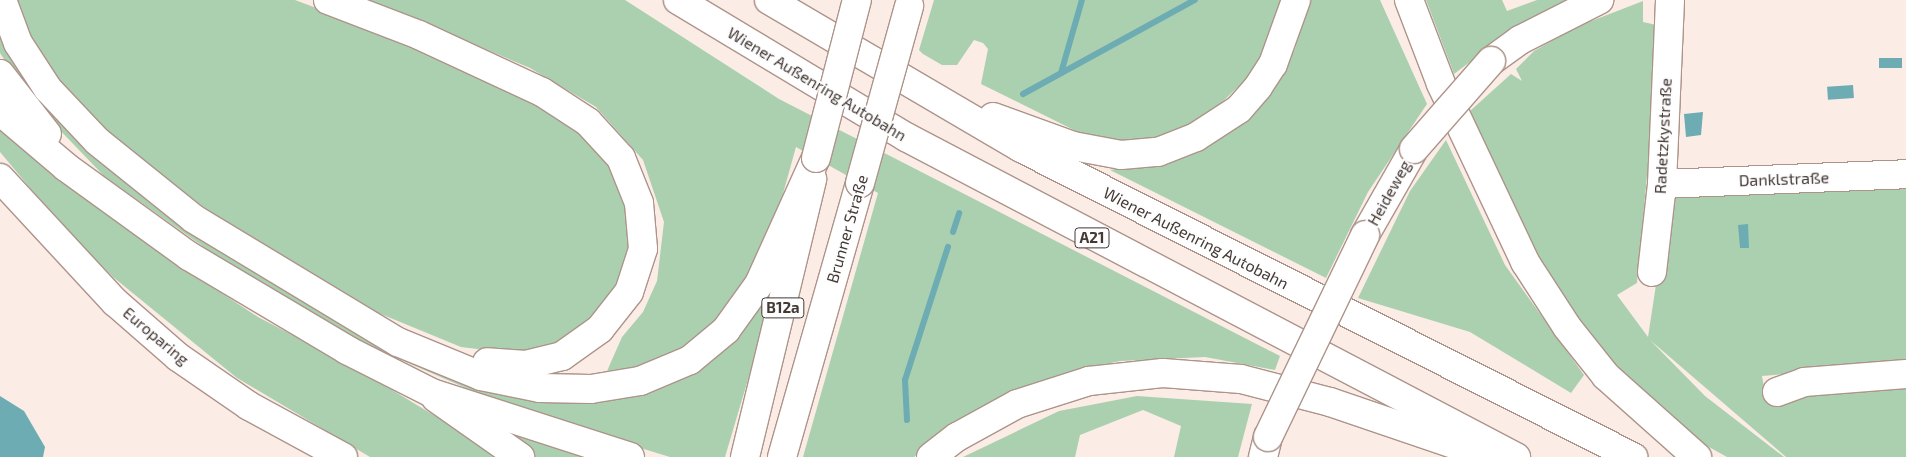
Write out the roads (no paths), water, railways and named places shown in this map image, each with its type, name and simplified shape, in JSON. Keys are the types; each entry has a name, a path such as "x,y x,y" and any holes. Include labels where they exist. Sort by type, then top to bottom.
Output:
{"main road":[{"path":"2,0 18,43 48,90 97,141 194,219 362,318 398,342 481,376 540,388 591,390 640,381 690,360 726,330 759,284 816,158"},
{"path":"328,0 420,35 516,80 588,122 620,158 639,202 643,249 629,292 600,329 562,356 526,365 487,362 362,318"},
{"name":"Wiener Außenring Autobahn","path":"678,0 914,142 1516,457"},
{"name":"Wiener Außenring Autobahn","path":"769,0 907,84 1137,208 1633,457"},
{"name":"B12a","path":"745,457 803,229 816,158 857,0"},
{"path":"907,84 1073,146 1121,155 1158,152 1196,138 1239,109 1273,64 1296,0"},
{"path":"1397,0 1441,84 1525,262 1567,327 1606,376 1696,457"},
{"path":"1409,0 1441,84"},
{"name":"Heideweg","path":"1265,447 1366,235 1414,149 1491,61 1520,40 1599,0"},
{"name":"Radetzkystraße","path":"1652,272 1662,184 1670,0"},
{"name":"Brunner Straße","path":"782,457 910,2"},
{"path":"0,74 48,135 126,209"},
{"path":"0,111 66,167 257,299 432,393 482,406 630,457"},
{"name":"Danklstraße","path":"1662,184 1906,174"},
{"name":"Europaring","path":"0,178 115,302 178,357 249,406 342,457"},
{"path":"932,457 957,437 1017,404 1089,381 1163,373 1241,379 1312,397 1491,457"},
{"path":"1777,392 1804,382 1906,374"},
{"path":"432,393 447,410 520,457"}],"water":[{"path":"1879,58 1902,58 1902,68 1879,68"},
{"path":"1853,85 1854,98 1828,100 1827,87"},
{"path":"1703,112 1701,135 1686,137 1684,114"},
{"path":"1748,224 1749,248 1740,248 1738,225"},
{"path":"0,396 24,411 45,447 43,457 0,457"}],"waterway":[{"path":"1061,73 1082,0"},
{"path":"1023,94 1195,0"},
{"path":"953,232 959,213"},
{"path":"907,420 905,380 948,247"}]}
